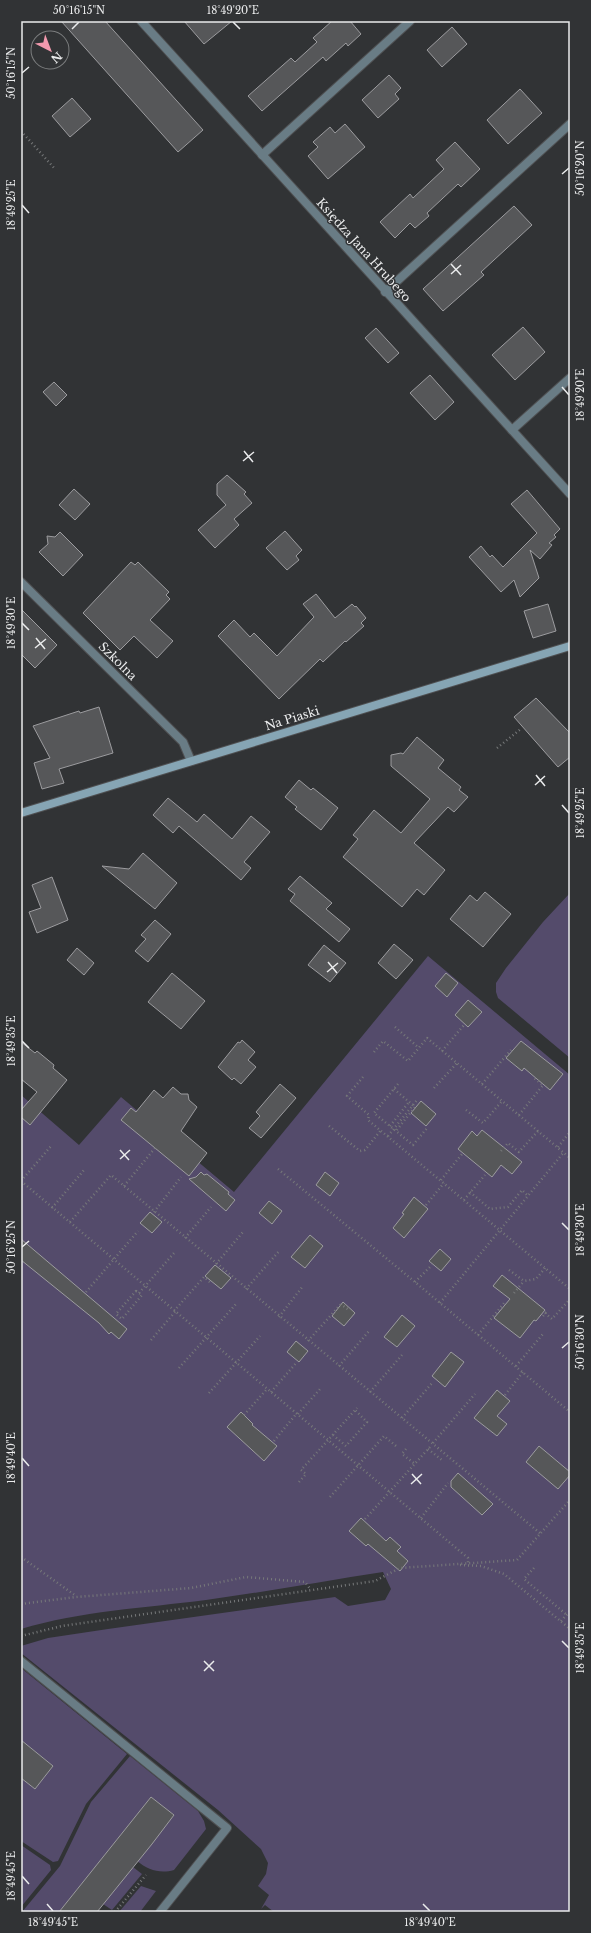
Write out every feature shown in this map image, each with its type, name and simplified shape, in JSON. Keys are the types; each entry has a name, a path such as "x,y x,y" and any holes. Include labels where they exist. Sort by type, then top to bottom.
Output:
{"street":[{"name":"Księdza Jana Hrubego","path":"141,21 356,257 385,292 570,494"},
{"path":"262,155 410,21"},
{"path":"385,292 570,124"},
{"path":"512,430 570,378"},
{"name":"Szkolna","path":"21,582 183,742 191,761"},
{"name":"Na Piaski","path":"21,813 570,646"},
{"path":"21,1661 227,1828 160,1912"}],"path":[{"path":"21,131 55,169"},
{"path":"497,748 522,728"},
{"path":"442,1051 464,1025"},
{"path":"395,1027 419,1048"},
{"path":"374,1052 383,1041 408,1061 427,1038 570,1158"},
{"path":"482,1084 511,1050"},
{"path":"434,1088 457,1063"},
{"path":"363,1077 347,1096 369,1115 368,1120 570,1289"},
{"path":"519,1115 543,1085 534,1078"},
{"path":"398,1084 374,1113 413,1144 428,1127"},
{"path":"394,1089 413,1105"},
{"path":"388,1136 395,1130 417,1100"},
{"path":"466,1110 483,1123 502,1101"},
{"path":"390,1126 410,1102"},
{"path":"329,1126 360,1151 365,1150 381,1130"},
{"path":"501,1151 508,1143 519,1152 538,1131"},
{"path":"558,1147 570,1132"},
{"path":"52,1145 21,1181 468,1558 468,1563"},
{"path":"124,1186 155,1148"},
{"path":"440,1304 564,1152"},
{"path":"440,1180 462,1154"},
{"path":"278,1169 570,1412"},
{"path":"52,1208 84,1170"},
{"path":"70,1222 111,1175 279,1317 541,1534"},
{"path":"464,1200 485,1175"},
{"path":"154,1212 180,1177"},
{"path":"426,1205 444,1183"},
{"path":"470,1192 490,1209 508,1207 522,1190 528,1196"},
{"path":"185,1238 211,1207"},
{"path":"86,1292 138,1231"},
{"path":"216,1264 243,1232"},
{"path":"246,1289 280,1250"},
{"path":"139,1293 175,1252"},
{"path":"415,1282 432,1265"},
{"path":"514,1293 524,1281 536,1279 545,1268"},
{"path":"509,1270 524,1281"},
{"path":"151,1340 204,1277 212,1284"},
{"path":"279,1317 303,1286"},
{"path":"136,1291 139,1293 142,1295 122,1319 116,1314 136,1291"},
{"path":"545,1313 552,1319 570,1299"},
{"path":"478,1335 505,1302"},
{"path":"179,1368 236,1304"},
{"path":"308,1341 337,1307 342,1305 349,1310"},
{"path":"543,1316 548,1310"},
{"path":"339,1366 370,1330"},
{"path":"516,1366 543,1334"},
{"path":"209,1393 260,1336"},
{"path":"370,1392 402,1355"},
{"path":"271,1392 297,1362"},
{"path":"505,1395 523,1372"},
{"path":"402,1418 433,1382"},
{"path":"274,1441 322,1388"},
{"path":"244,1415 267,1389"},
{"path":"433,1443 475,1394"},
{"path":"299,1482 306,1474 301,1470 333,1434 356,1409 367,1422 346,1446 333,1434"},
{"path":"330,1497 384,1436 396,1446"},
{"path":"365,1519 429,1448 443,1461"},
{"path":"406,1449 402,1454 415,1464"},
{"path":"420,1518 448,1483"},
{"path":"21,1636 62,1626 375,1581 400,1568 517,1560 570,1500"},
{"path":"21,1557 76,1597"},
{"path":"445,1565 481,1566 504,1574 570,1629"},
{"path":"534,1568 524,1579 567,1615"},
{"path":"21,1604 76,1597 191,1588 226,1579 246,1577 296,1580 305,1582 311,1590"},
{"path":"561,1621 570,1611"},
{"path":"115,1912 146,1874"}],"shaded area":[{"path":"570,893 570,1058 498,998 496,983 506,968 543,922"},
{"path":"428,956 570,1075 570,1912 274,1912 265,1905 261,1909 269,1895 258,1886 266,1874 268,1863 261,1849 218,1810 21,1653 21,1646 48,1638 335,1597 348,1606 385,1600 391,1589 383,1572 228,1597 90,1614 21,1629 21,1095 79,1145 121,1097 234,1192"},
{"path":"21,1668 127,1754 86,1804 58,1861 53,1862 21,1841 21,1778 35,1789 53,1766 21,1740"},
{"path":"130,1756 198,1811 204,1821 206,1829 174,1870 164,1872 145,1867 137,1861 174,1815 151,1797 59,1912 22,1912 60,1866 91,1802"},
{"path":"21,1845 50,1865 51,1870 21,1907"},
{"path":"133,1867 142,1874 112,1910 103,1904"},
{"path":"141,1886 156,1891 140,1912 119,1912"}],"building":[{"path":"61,21 105,21 203,130 178,152"},
{"path":"184,21 232,21 204,44"},
{"path":"332,21 350,21 361,34 348,46 346,43 326,61 323,57 262,111 248,96 291,58 295,62 317,42 313,38"},
{"path":"452,27 467,44 442,67 427,50"},
{"path":"389,75 401,88 395,94 399,99 378,118 362,100"},
{"path":"520,89 542,113 508,144 487,120"},
{"path":"72,98 91,119 70,137 52,116"},
{"path":"345,124 365,147 328,179 308,156 318,147 313,142 330,127 335,133"},
{"path":"455,142 480,169 461,187 458,184 427,213 429,216 415,228 410,223 395,238 380,222 410,194 413,198 444,169 436,160"},
{"path":"514,206 532,225 481,272 484,275 443,311 423,289"},
{"path":"523,327 545,352 515,380 492,355"},
{"path":"376,328 399,353 388,363 365,338"},
{"path":"430,375 454,402 435,420 410,393"},
{"path":"54,382 67,395 56,406 43,392"},
{"path":"227,475 246,492 244,494 252,503 234,519 239,525 215,548 198,530 226,505 217,495 217,484"},
{"path":"74,489 90,504 75,520 59,505"},
{"path":"527,490 560,529 554,535 556,537 549,543 552,545 540,559 530,550 539,578 520,597 514,580 501,592 469,557 481,546 490,557 492,555 503,567 537,533 511,504"},
{"path":"285,531 302,550 296,556 299,560 287,570 266,548"},
{"path":"60,532 83,555 63,576 39,552 48,544 47,536 55,537"},
{"path":"131,562 135,565 138,562 169,592 166,595 170,599 150,620 173,641 157,658 134,636 120,650 83,613"},
{"path":"316,594 335,618 352,604 355,607 356,606 366,618 361,623 364,626 346,642 345,641 323,662 320,659 279,699 218,636 234,620 250,637 254,633 277,656 314,617 303,604"},
{"path":"548,604 556,631 533,638 524,611"},
{"path":"21,609 57,645 35,668 21,654"},
{"path":"536,698 570,733 570,757 558,767 514,717"},
{"path":"99,707 113,753 59,769 64,783 42,789 34,763 50,758 33,726 79,711 80,713"},
{"path":"417,737 444,760 438,768 461,787 459,790 468,797 454,812 448,807 414,843 445,870 424,895 417,889 402,907 343,857 358,839 353,835 374,810 401,833 430,799 391,766 391,755 403,754"},
{"path":"299,780 311,790 313,788 338,808 321,830 295,809 297,807 285,797"},
{"path":"168,798 197,822 204,814 232,839 251,816 270,832 244,862 251,868 241,880 179,826 173,833 153,815"},
{"path":"143,853 177,883 155,909 102,866 129,869"},
{"path":"300,876 332,903 326,909 350,929 339,942 290,901 295,894 288,889"},
{"path":"52,877 68,920 37,933 29,912 41,908 32,885"},
{"path":"485,892 511,914 483,947 450,919 470,895 477,901"},
{"path":"155,920 171,934 148,962 135,951 146,939 141,935"},
{"path":"394,944 413,960 396,979 378,963"},
{"path":"324,945 346,963 330,982 308,965"},
{"path":"77,948 94,963 84,975 67,960"},
{"path":"172,973 205,1001 181,1029 148,1002"},
{"path":"446,973 458,983 447,997 435,986"},
{"path":"468,1000 482,1012 468,1027 455,1015"},
{"path":"242,1040 255,1052 248,1060 256,1067 241,1084 234,1078 232,1080 218,1067 238,1042 240,1043"},
{"path":"521,1041 563,1074 550,1090 524,1068 522,1071 506,1058"},
{"path":"21,1042 35,1053 37,1051 54,1065 53,1068 67,1080 30,1125 21,1117 21,1110 37,1092 21,1079"},
{"path":"280,1084 296,1098 261,1138 249,1128 260,1116 256,1112"},
{"path":"173,1087 181,1094 188,1094 189,1100 197,1107 181,1131 207,1153 189,1176 121,1120 131,1108 136,1112 154,1090 163,1098"},
{"path":"421,1101 436,1114 426,1126 411,1113"},
{"path":"482,1130 522,1162 512,1174 501,1165 492,1177 458,1149 472,1131 477,1136"},
{"path":"201,1172 204,1175 207,1174 229,1192 228,1194 235,1200 226,1211 189,1179 196,1177"},
{"path":"325,1172 339,1183 330,1196 316,1185"},
{"path":"414,1197 428,1209 404,1238 393,1228 404,1214 402,1213"},
{"path":"269,1201 282,1211 272,1224 259,1213"},
{"path":"150,1212 162,1222 152,1233 140,1223"},
{"path":"310,1235 323,1246 305,1268 291,1257"},
{"path":"21,1239 127,1329 119,1339 111,1332 109,1334 99,1323 21,1260"},
{"path":"440,1249 451,1259 441,1271 429,1261"},
{"path":"215,1265 231,1278 221,1289 205,1276"},
{"path":"502,1275 545,1310 536,1321 534,1320 520,1338 494,1318 510,1299 493,1286"},
{"path":"343,1302 355,1313 344,1326 332,1316"},
{"path":"402,1315 415,1326 397,1347 384,1337"},
{"path":"296,1341 308,1351 299,1362 287,1352"},
{"path":"451,1352 464,1362 445,1387 432,1376"},
{"path":"497,1390 510,1401 497,1416 507,1424 497,1436 474,1418"},
{"path":"241,1412 253,1424 252,1425 277,1446 264,1461 227,1427"},
{"path":"539,1446 570,1472 570,1475 558,1489 526,1462"},
{"path":"458,1473 493,1504 482,1515 451,1487 451,1481"},
{"path":"361,1518 386,1541 390,1537 401,1547 397,1551 408,1561 400,1571 368,1544 366,1546 349,1531"},
{"path":"21,1740 53,1766 35,1789 21,1778"},
{"path":"151,1797 174,1815 152,1844 97,1912 59,1912"}]}
